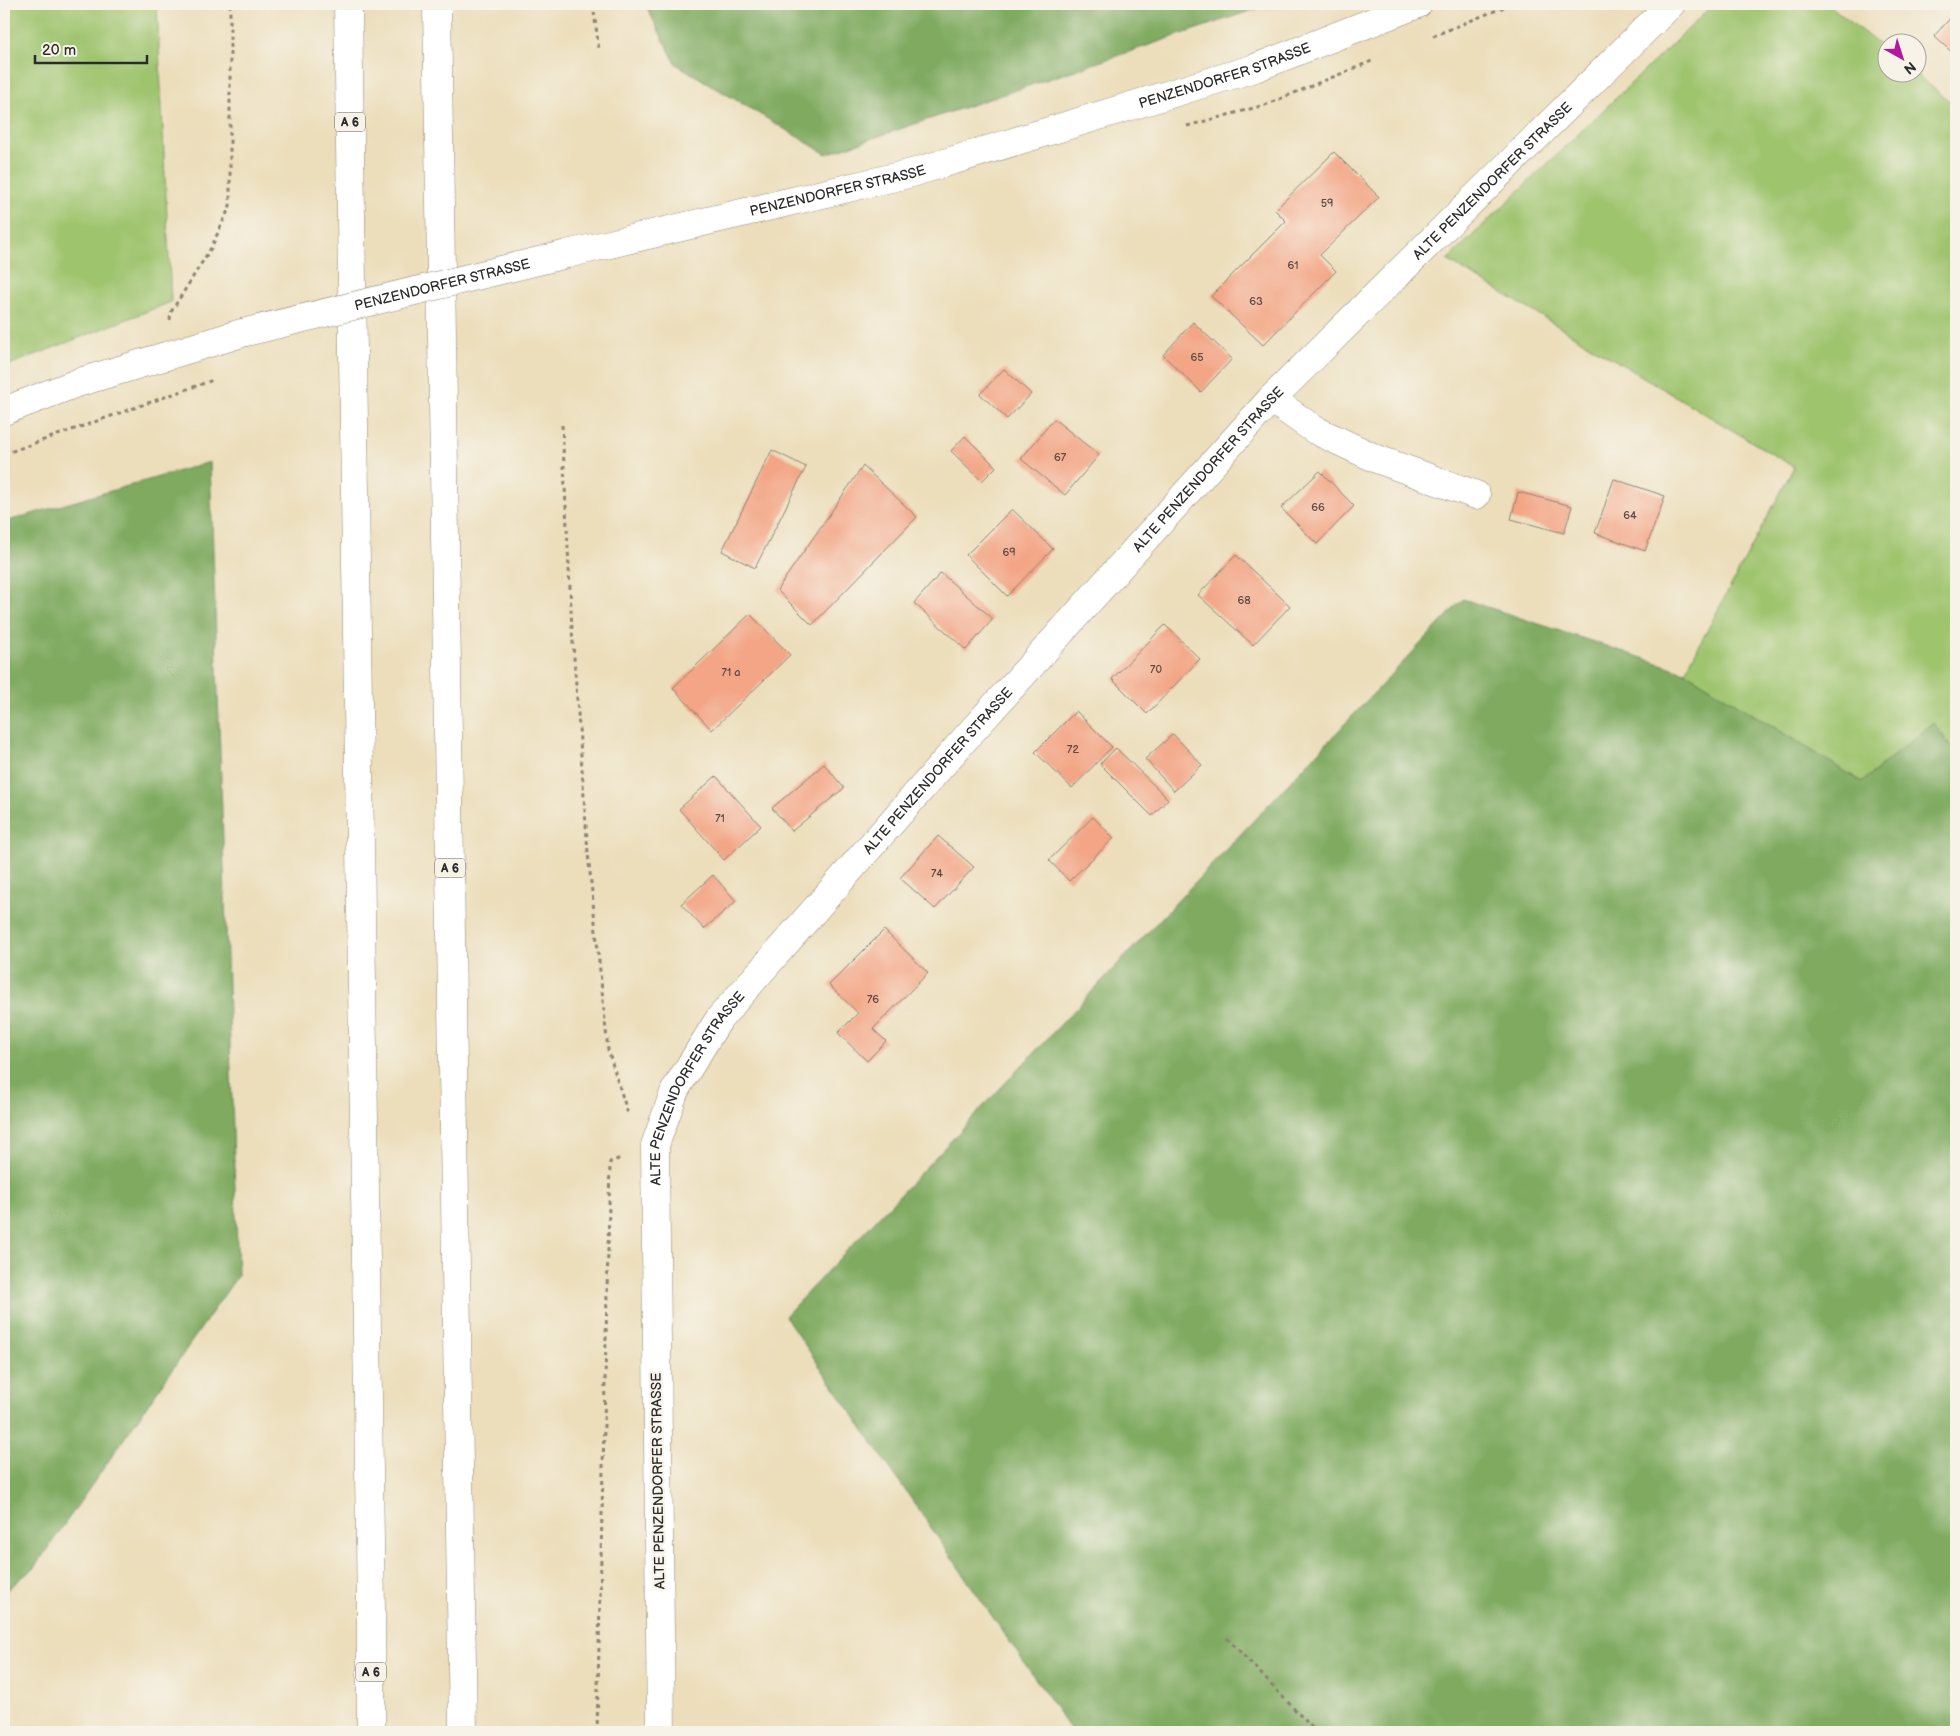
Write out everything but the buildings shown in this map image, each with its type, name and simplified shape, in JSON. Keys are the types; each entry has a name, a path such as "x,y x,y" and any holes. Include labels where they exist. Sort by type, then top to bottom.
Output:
{"main road":[{"name":"A 6","path":"348,4 371,1601 371,1732"},
{"name":"A 6","path":"437,4 463,1732"},
{"name":"PENZENDORFER STRASSE","path":"4,411 77,383 242,333 912,173 1255,68 1418,4"},
{"name":"ALTE PENZENDORFER STRASSE","path":"661,1732 655,1145 675,1090 718,1019 963,741 1271,399 1670,4"},
{"path":"1271,399 1315,430 1368,455 1476,495"}],"path":[{"path":"162,357 171,312 211,248 230,206 230,4"},
{"path":"594,4 599,50"},
{"path":"4,454 213,379"},
{"path":"562,425 572,629 588,853 608,1050 627,1111 655,1145 610,1162 598,1732"},
{"path":"1227,1638 1316,1732"}],"green space":[{"path":"4,4 157,4 171,302 4,367"},
{"path":"645,4 1271,4 826,154 676,64"},
{"path":"1714,4 1828,4 1878,44 1878,82 1925,82 1956,106 1956,753 1933,723 1862,782 1685,672 1794,467 1447,260"},
{"path":"210,462 238,1275 34,1568 4,1592 4,522"},
{"path":"1463,599 1685,672 1862,782 1933,723 1956,753 1956,1732 1072,1732 785,1316"}]}
